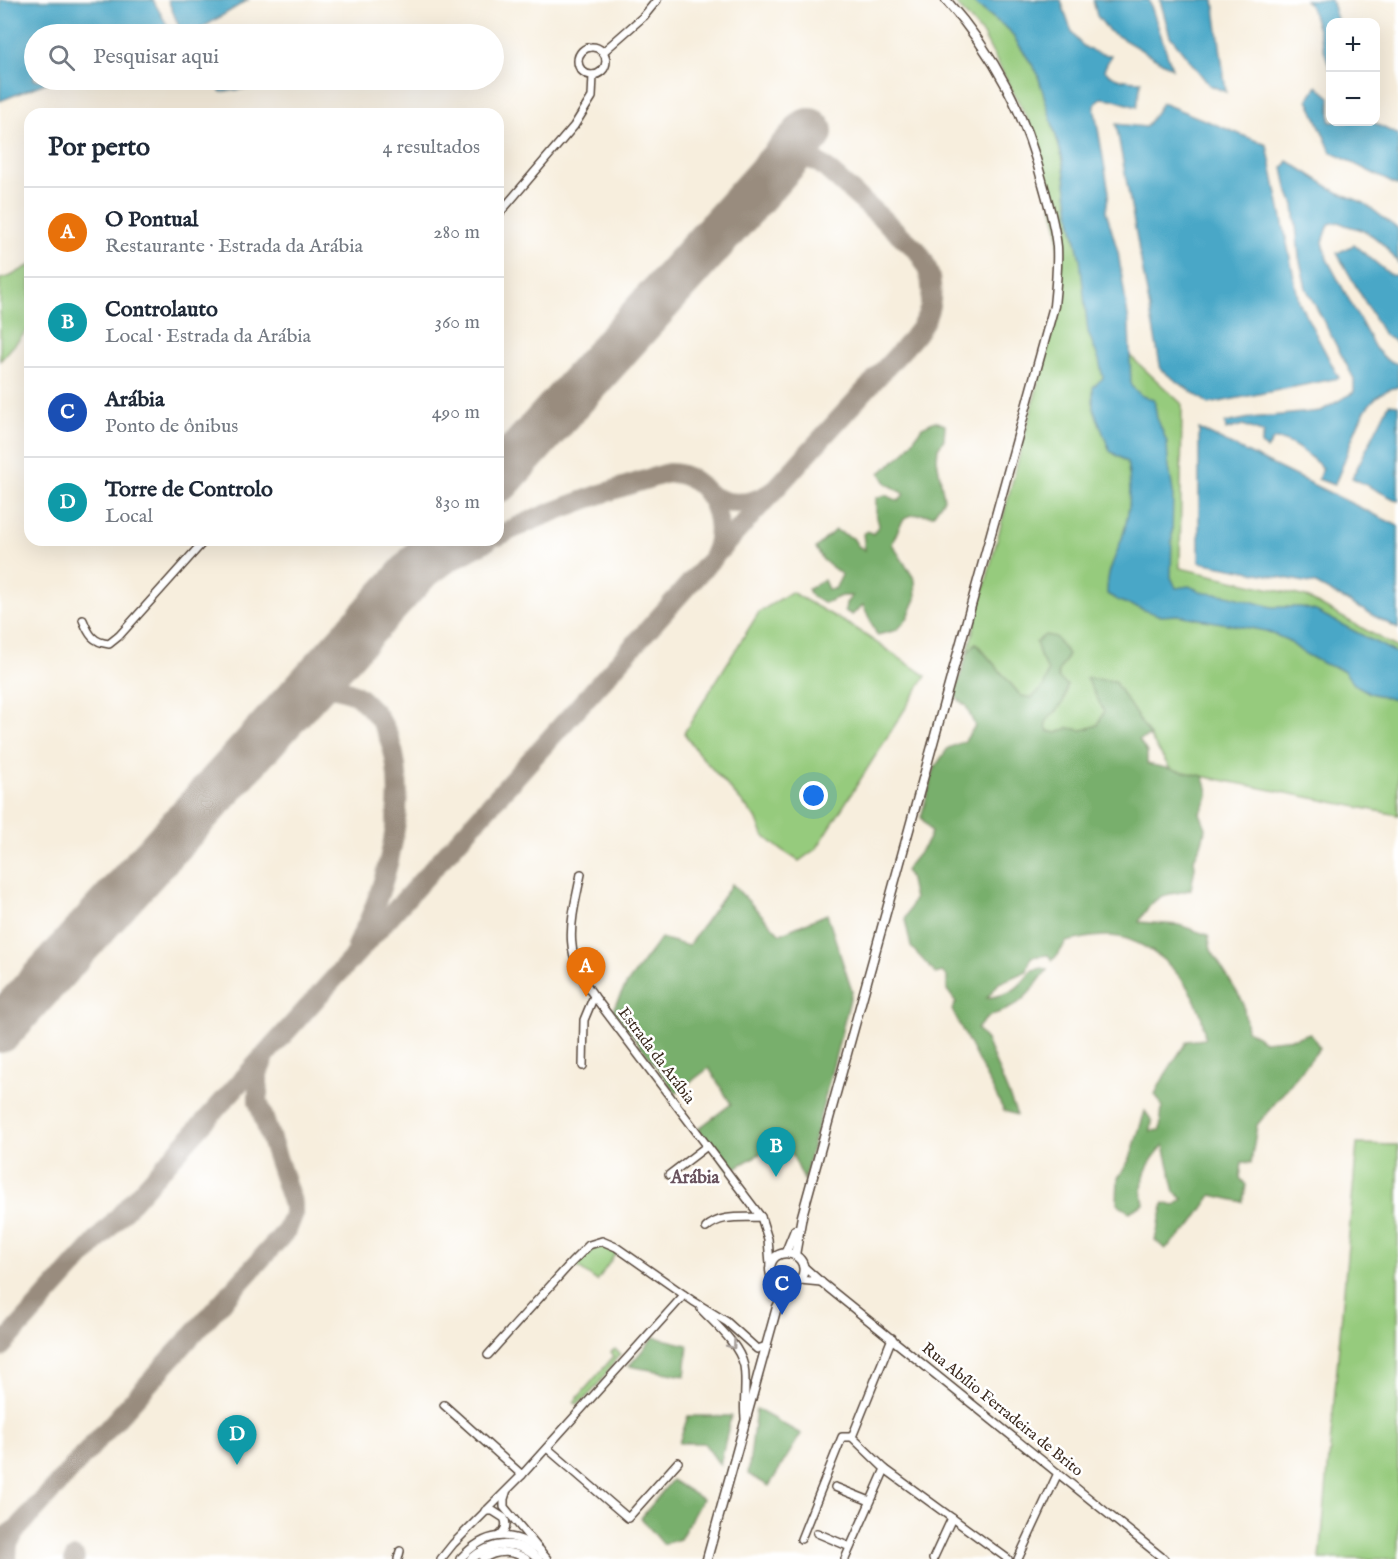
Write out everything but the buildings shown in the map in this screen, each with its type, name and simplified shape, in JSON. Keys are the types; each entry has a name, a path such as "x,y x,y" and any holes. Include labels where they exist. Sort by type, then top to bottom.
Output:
{"street":[{"path":"603,52 645,16 657,0"},
{"path":"770,1264 787,1254 802,1216 1054,306 1057,267 1053,224 1029,134 998,70 972,31 946,0"},
{"path":"591,48 603,52 606,60 604,68 593,75 586,74 580,67 580,55 591,48"},
{"path":"504,208 574,126 592,97 593,75"},
{"path":"83,620 91,638 100,643 109,644 119,636 200,546"},
{"name":"Estrada da Arábia","path":"581,874 572,916 571,934 575,963 594,996 761,1217 768,1239"},
{"path":"583,1066 584,1020 594,996"},
{"path":"669,1175 707,1146"},
{"path":"706,1228 721,1219 761,1217"},
{"path":"707,1559 780,1300 803,1274 803,1266 768,1239"},
{"path":"768,1239 770,1274 780,1300"},
{"path":"488,1355 571,1263 589,1245 596,1242 609,1243 616,1247 727,1322 757,1349 767,1346"},
{"name":"Rua Abílio Ferradeira de Brito","path":"803,1266 1164,1559"},
{"path":"774,1282 782,1286 821,1282"},
{"path":"441,1559 522,1476 684,1295"},
{"path":"693,1301 721,1329 741,1358 744,1370 745,1421"},
{"path":"852,1437 892,1338"},
{"path":"444,1405 522,1476"},
{"path":"801,1539 842,1437 852,1437 885,1469 1008,1559"},
{"path":"547,1448 628,1518 678,1462"},
{"path":"845,1559 885,1469"},
{"path":"1018,1559 1058,1473"},
{"path":"835,1487 870,1501"},
{"path":"508,1491 504,1499 504,1507 539,1554"},
{"path":"460,1559 478,1543 504,1532 506,1522 500,1514 485,1512"},
{"path":"933,1559 952,1518"},
{"path":"817,1533 850,1547"},
{"path":"499,1536 520,1538 539,1554"},
{"path":"471,1559 491,1546 503,1544 521,1548 548,1559"},
{"path":"483,1559 496,1553 506,1552 526,1559"}],"green space":[{"path":"953,0 970,0 1009,30 1037,72 1063,160 1070,214 1080,259 1126,352 1182,404 1180,568 1306,597 1398,648 1398,815 1171,770 1114,681 1087,679 1104,711 1098,725 1083,730 1068,728 1057,733 1048,731 1045,725 1049,715 1057,711 1059,670 1068,654 1055,637 1040,656 1048,671 1044,686 1032,698 1021,696 976,643 967,654 1060,301 1058,228 1030,124 983,35"},
{"path":"24,268 24,334 0,361 0,279"},
{"path":"935,421 945,425 944,439 938,448 937,459 944,499 933,515 909,516 899,528 892,544 915,580 916,599 907,619 897,630 877,635 863,605 852,615 845,611 846,603 852,596 841,596 825,603 812,597 808,589 824,580 828,589 835,589 842,575 823,560 816,548 835,530 853,538 858,546 865,550 863,534 868,531 873,534 879,525 876,498 885,495 899,501 904,494 886,483 880,473 905,452 922,427"},
{"path":"791,592 853,627 926,676 817,848 799,861 763,835 756,818 699,754 684,733 759,612"},
{"path":"1045,635 1055,637 1068,654 1059,670 1058,678 1067,685 1066,695 1064,701 1049,717 1045,725 1048,731 1057,733 1068,728 1083,730 1098,725 1104,711 1086,678 1114,681 1150,736 1139,740 1147,752 1147,764 1203,776 1208,791 1206,803 1200,813 1206,828 1194,859 1191,889 1158,898 1139,922 1179,925 1208,935 1211,950 1243,1002 1247,1030 1264,1041 1295,1038 1310,1033 1320,1048 1257,1125 1251,1163 1242,1162 1240,1178 1246,1185 1243,1202 1212,1195 1190,1227 1165,1249 1155,1240 1164,1203 1174,1206 1183,1199 1175,1192 1164,1145 1153,1158 1143,1179 1144,1204 1129,1212 1117,1203 1118,1178 1130,1159 1145,1111 1152,1121 1151,1131 1160,1130 1162,1106 1155,1094 1165,1075 1187,1041 1205,1039 1200,1012 1181,978 1163,960 1142,945 1115,936 1106,936 1066,942 1052,960 1048,955 1031,957 1027,971 999,983 987,998 1013,990 1032,970 1043,968 1047,970 1032,990 1019,1002 990,1016 977,1029 986,1040 1017,1115 1004,1111 952,1010 956,1002 947,990 947,977 942,972 936,974 911,947 905,919 914,899 909,876 905,871 926,843 931,832 921,817 935,767 948,748 965,741 975,726 966,706 954,696 967,654 976,643 1021,696 1032,698 1044,686 1048,671 1036,642"},
{"path":"732,884 780,934 827,914 852,991 804,1180 785,1139 730,1171 698,1129 731,1104 709,1068 676,1093 613,1009 626,985 661,938 688,946"},
{"path":"1357,1144 1398,1145 1398,1559 1320,1559"},
{"path":"598,1246 607,1247 616,1253 597,1281 576,1266"},
{"path":"654,1337 688,1345 685,1376 629,1366"},
{"path":"615,1349 620,1354 587,1397 576,1404 574,1402 614,1356 611,1352"},
{"path":"756,1409 801,1434 769,1486 748,1474"},
{"path":"688,1416 731,1416 720,1465 704,1443 679,1443"},
{"path":"672,1480 702,1499 680,1539 663,1544 641,1518"}],"water":[{"path":"0,0 153,0 166,24 24,24 24,90 28,90 0,101"},
{"path":"168,0 248,0 208,24 178,24"},
{"path":"970,0 1061,0 1076,38 1089,50 1111,55 1104,70 1121,79 1141,81 1137,107 1101,98 1094,106 1109,192 1106,211 1118,252 1129,323 1131,386 1142,396 1154,399 1157,418 1167,442 1173,492 1171,577 1176,588 1189,586 1205,593 1227,595 1272,607 1301,607 1316,611 1398,654 1398,701 1370,693 1354,684 1343,670 1324,664 1302,652 1287,640 1266,631 1177,615 1161,616 1119,601 1107,594 1110,571 1122,539 1127,517 1130,495 1129,473 1127,462 1110,451 1093,407 1093,387 1103,378 1088,332 1080,259 1070,214 1063,160 1037,72 1009,30"},
{"path":"1093,0 1149,0 1172,68 1109,31 1097,16"},
{"path":"1160,0 1214,0 1226,92 1209,85 1170,36"},
{"path":"1305,0 1331,0 1337,18 1326,18 1326,56 1311,8"},
{"path":"1317,86 1326,94 1326,126 1380,126 1398,135 1398,186 1331,152 1308,99"},
{"path":"1162,103 1267,145 1299,302 1339,378 1209,404 1161,370 1116,124 1146,127"},
{"path":"1288,161 1337,192 1364,203 1398,229 1398,263 1373,236 1339,222 1329,224 1323,242 1327,259 1375,348 1387,360 1398,364 1398,387 1384,392 1372,401 1364,413 1334,485 1318,479 1323,468 1294,445 1274,439 1267,449 1261,445 1264,433 1243,425 1226,430 1225,423 1250,418 1321,411 1354,392 1354,379 1306,288 1299,257 1294,205 1287,188 1283,168"},
{"path":"1354,245 1391,275 1398,276 1398,343 1384,335 1337,253"},
{"path":"1389,404 1398,405 1398,501 1352,478"},
{"path":"1199,429 1398,526 1398,629 1316,584 1199,562"}],"taxiway":[{"path":"0,1540 19,1527 287,1230 293,1215 293,1205 258,1101 258,1073 266,1054 920,329 930,307 931,284 924,261 917,250 822,165 802,157 781,164"},
{"path":"504,533 582,501 668,473 694,480 711,500 719,526 714,553"},
{"path":"706,492 721,500 737,503 753,501 768,494"},
{"path":"374,617 451,561 478,546"},
{"path":"298,699 312,691 325,688 339,689 357,696 374,712 388,736 396,764 398,795 389,860 380,892 357,944"},
{"path":"0,1348 262,1058"},
{"path":"7,1559 8,1543 17,1529"}],"runway":[{"path":"504,472 809,132"},
{"path":"0,1029 438,546"}],"place":[{"name":"O Pontual","path":"586,997"},
{"name":"Controlauto","path":"776,1177"},
{"name":"Arábia","path":"782,1315"},
{"name":"Torre de Controlo","path":"237,1465"}],"district":[{"name":"Arábia","path":"695,1178"}]}
